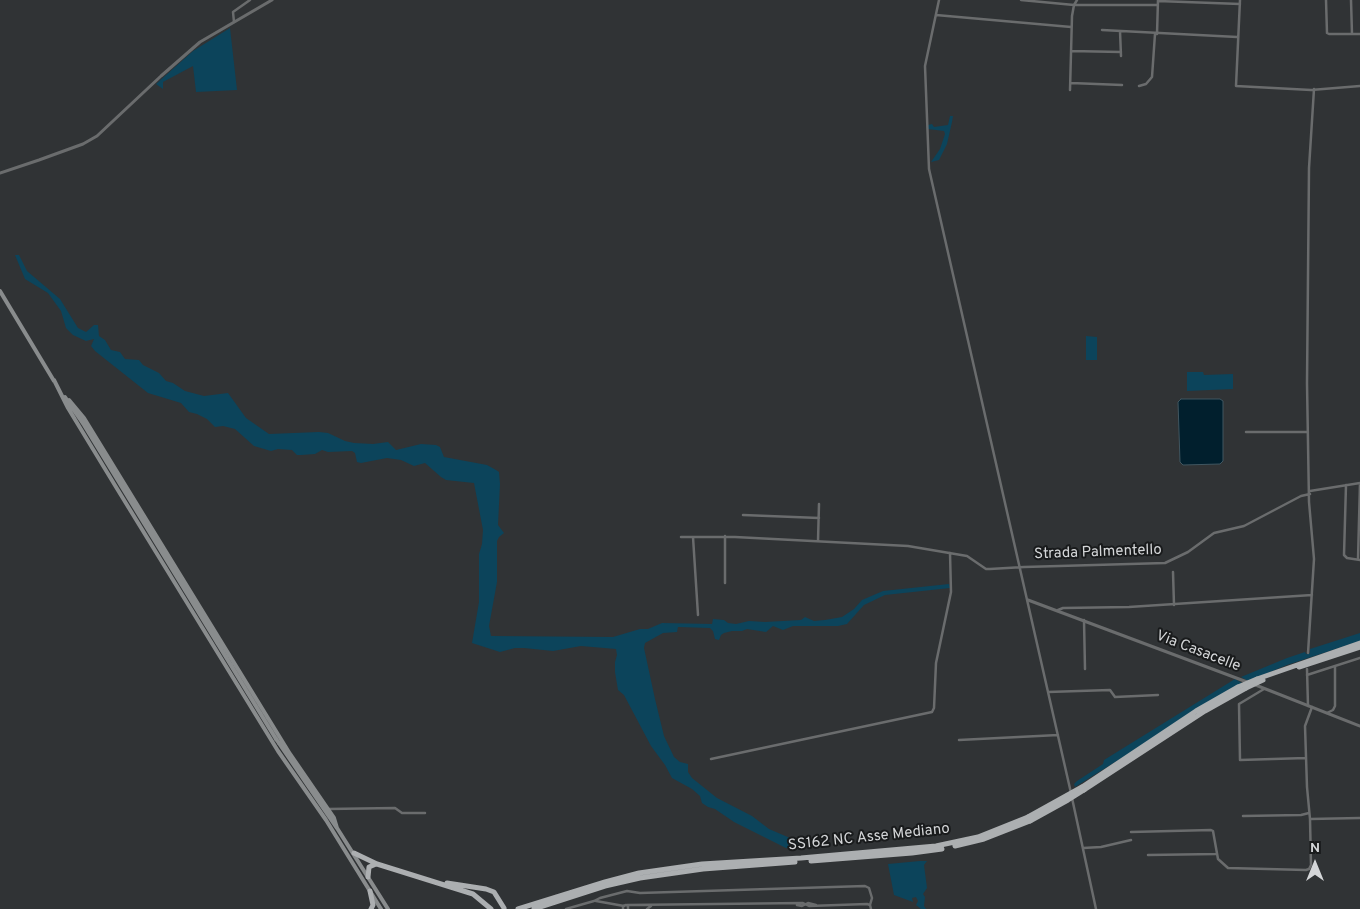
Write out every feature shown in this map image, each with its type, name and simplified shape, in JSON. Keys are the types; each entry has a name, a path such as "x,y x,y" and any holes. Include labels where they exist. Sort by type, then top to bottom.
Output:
{"highway":[{"name":"SS162 NC Asse Mediano","path":"1083,788 1196,711 1238,688 1360,643"},
{"name":"SS162 NC Asse Mediano","path":"518,909 605,884 668,872 887,853 981,838 1029,819 1083,788 1205,710 1260,680 1360,647"},
{"path":"354,854 376,864 473,894 491,909"},
{"path":"368,876 369,867 376,864"},
{"path":"439,883 486,889 494,892 504,908"},
{"path":"370,891 373,905 371,909"},
{"name":"SS162 NC Asse Mediano","path":"534,909 581,891"},
{"path":"478,900 480,909"}],"main road":[{"path":"0,291 382,909"},
{"path":"54,380 61,396 116,487 278,742 337,828 388,909"},
{"path":"278,742 328,809 337,828"}],"street":[{"path":"234,22 233,12 250,0"},
{"path":"0,172 75,147 96,136 160,76 200,42 272,0"},
{"path":"939,0 925,66 929,169 1028,600 1096,909"},
{"path":"1022,0 1074,5 1158,6"},
{"path":"1070,90 1071,27 1074,5 1077,0"},
{"path":"1326,0 1327,33 1360,34"},
{"path":"1351,0 1352,34"},
{"path":"1139,86 1147,83 1152,77 1158,1 1240,2 1236,86 1314,89 1360,86"},
{"path":"936,16 1071,27"},
{"path":"1102,30 1237,37"},
{"path":"1071,51 1121,54 1120,31"},
{"path":"1070,83 1122,85 1121,81"},
{"path":"1308,653 1314,559 1310,519 1308,432 1309,168 1314,89"},
{"path":"1246,432 1308,432"},
{"path":"1346,485 1344,556 1359,560 1360,483"},
{"name":"Strada Palmentello","path":"681,537 725,536 908,546 967,556 986,569 1165,563 1188,552 1214,533 1244,526 1310,493 1360,483"},
{"path":"818,541 819,504"},
{"path":"743,515 819,518"},
{"path":"725,536 725,582"},
{"path":"693,537 698,615"},
{"path":"711,759 932,712 934,708 936,663 950,592 950,553"},
{"path":"1173,572 1174,605"},
{"path":"1058,610 1063,608 1174,605 1312,595"},
{"name":"Via Casacelle","path":"1028,600 1360,726"},
{"path":"1084,620 1085,669"},
{"path":"1307,675 1360,658"},
{"path":"1327,713 1334,710 1335,706 1335,666"},
{"path":"1131,832 1212,830 1216,854 1220,863 1228,868 1309,869 1311,848 1305,726 1310,706 1307,668"},
{"path":"1264,689 1239,704 1240,760 1306,758"},
{"path":"1048,692 1110,690 1115,697 1158,694"},
{"path":"959,740 1058,735"},
{"path":"328,809 395,808 402,812 425,813"},
{"path":"1243,816 1301,815 1308,813"},
{"path":"1310,819 1360,818"},
{"path":"1083,848 1101,847 1131,840"},
{"path":"1148,855 1216,854"},
{"path":"566,909 627,891 640,893 865,886 869,888 872,898 870,907 816,905 815,903 626,907 594,901"},
{"path":"806,904 806,909"},
{"path":"647,909 651,906"}],"shaded area":[{"path":"230,28 237,90 196,92 193,66 163,82 163,89 156,84 193,51"},
{"path":"950,116 953,116 947,144 939,160 931,162 940,149 945,134 944,131 928,129 928,125 932,124 934,127 948,125"},
{"path":"15,255 19,255 27,271 60,299 78,328 86,332 94,325 98,325 99,336 105,340 111,350 120,352 125,359 139,360 143,365 159,373 166,381 185,391 204,396 228,393 246,418 269,434 328,433 354,443 373,444 388,442 396,450 421,444 436,445 440,447 444,457 487,465 499,472 498,525 504,533 497,541 497,582 489,626 491,636 613,637 640,629 648,629 662,623 712,624 713,619 736,624 749,621 801,620 805,617 814,621 825,620 842,617 854,609 862,600 883,591 949,584 950,588 885,595 864,605 847,624 838,626 793,626 783,630 773,626 766,632 747,629 724,633 719,640 715,639 710,628 678,627 677,632 663,633 645,643 644,648 664,736 674,757 680,762 688,764 688,772 692,778 717,798 752,816 769,829 804,844 805,847 786,848 708,807 702,803 700,796 692,789 672,778 651,746 624,695 618,690 615,672 616,649 581,646 553,651 515,648 500,652 472,643 479,602 479,554 483,530 474,483 446,480 425,463 414,466 401,460 387,458 361,463 357,462 355,453 352,451 328,452 322,450 315,454 297,455 292,450 278,449 271,451 254,446 235,429 223,426 215,427 207,419 189,412 181,403 148,393 95,351 91,346 94,339 86,341 73,335 66,328 61,311 48,293 25,279"},
{"path":"1086,336 1097,337 1097,360 1086,360"},
{"path":"1187,372 1203,372 1204,375 1233,374 1233,389 1187,391"},
{"path":"1181,399 1220,399 1223,401 1223,461 1220,464 1183,465 1180,462 1178,402"},
{"path":"1360,633 1360,641 1287,665 1248,681 1241,677 1287,658 1305,652 1306,654 1310,653 1310,649"},
{"path":"1235,679 1242,683 1075,787 1074,784 1077,781 1103,764 1104,760"},
{"path":"927,861 924,865 927,888 923,894 926,909 921,909 916,905 918,901 916,897 912,898 913,902 894,895 888,864"}]}
